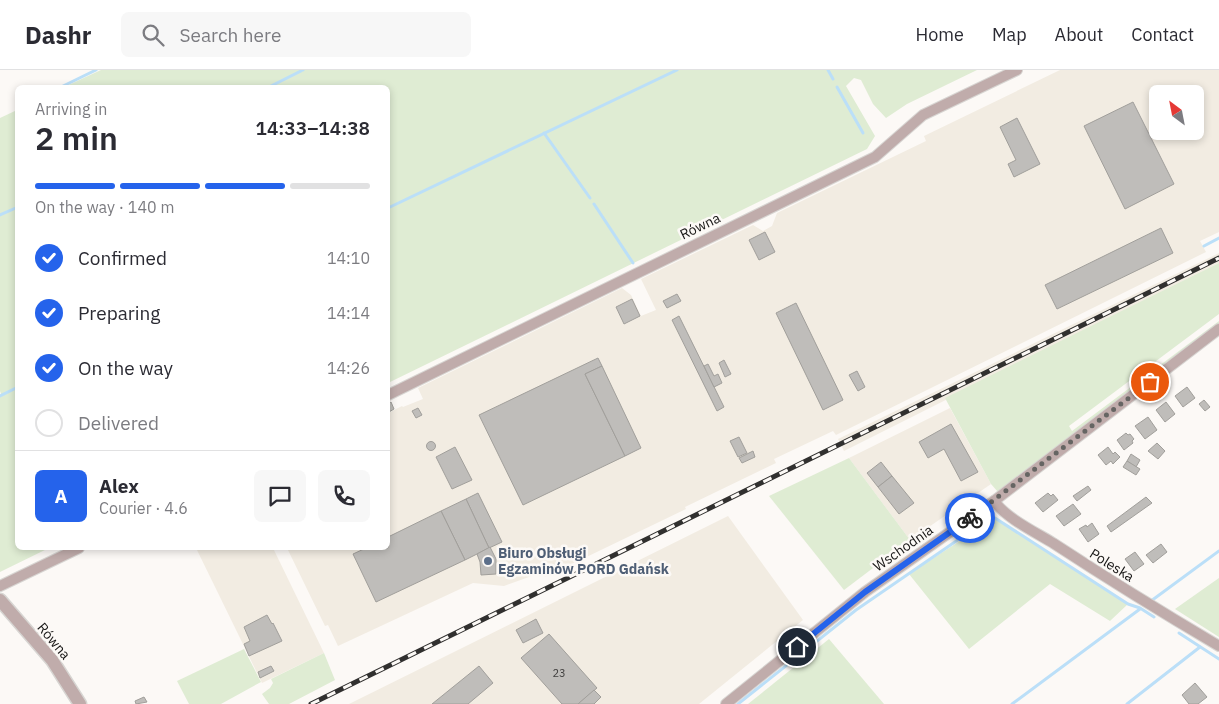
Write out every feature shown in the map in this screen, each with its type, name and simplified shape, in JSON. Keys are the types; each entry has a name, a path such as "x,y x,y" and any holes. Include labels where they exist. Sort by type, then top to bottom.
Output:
{"street":[{"name":"Równa","path":"390,394 875,157 923,115 1017,70"},
{"name":"Wschodnia","path":"726,704 865,592 994,501 1219,329"},
{"name":"Poleska","path":"994,501 999,507 1020,522 1107,578 1219,646"},
{"path":"0,586 75,550"},
{"name":"Równa","path":"0,600 55,665 80,704"}],"shaded area":[{"path":"1060,70 1219,70 1219,232 1200,241 1206,252 836,435 833,431 774,459 776,463 545,577 543,572 504,586 473,583 338,646 328,625 325,626 288,550 390,550 390,412 423,399 418,388 622,288 631,295 641,316 656,310 641,279 753,225 763,231 772,226 777,213 926,141 924,136"},
{"path":"1219,253 1219,263 844,451 838,439"},
{"path":"950,408 991,484 910,540 849,458"},
{"path":"728,516 803,620 699,704 349,704"},
{"path":"197,550 274,550 324,653 262,683"}],"green space":[{"path":"101,70 977,70 907,104 886,118 873,104 861,80 854,78 846,86 875,136 867,149 390,382 390,85 68,85"},
{"path":"15,111 15,550 45,550 0,572 1,394 0,118"},
{"path":"1219,263 1219,314 1069,426 1072,431 1219,321 1219,325 998,492 991,484 945,398"},
{"path":"849,458 910,540 844,590 769,496"},
{"path":"995,518 1128,604 1110,621 1050,584 969,649 909,574"},
{"path":"1219,578 1219,637 1175,609"},
{"path":"829,639 884,704 748,704"},
{"path":"244,649 261,682 221,704 189,704 177,681"},
{"path":"324,653 335,680 289,704 269,704 262,694 273,683 271,679"}],"building":[{"path":"1133,102 1149,134 1149,140 1152,140 1174,184 1125,209 1084,126"},
{"path":"1017,118 1040,164 1014,177 1008,164 1016,160 1000,127"},
{"path":"1161,228 1173,253 1057,309 1045,285"},
{"path":"765,232 775,252 759,260 749,240"},
{"path":"677,294 681,301 667,308 663,301"},
{"path":"632,299 640,316 624,324 616,307"},
{"path":"796,303 843,400 823,410 776,313"},
{"path":"679,316 724,407 717,411 672,320"},
{"path":"598,358 602,366 585,374 625,456 523,505 479,415"},
{"path":"724,360 731,374 725,377 719,363"},
{"path":"708,364 714,376 718,374 722,383 714,387 704,366"},
{"path":"602,366 641,448 625,456 585,374"},
{"path":"857,371 865,387 858,391 849,375"},
{"path":"1187,387 1195,398 1183,407 1175,396"},
{"path":"1204,400 1210,407 1205,411 1199,404"},
{"path":"1166,402 1175,414 1165,422 1156,410"},
{"path":"390,403 394,409 390,411"},
{"path":"418,408 422,415 416,418 412,411"},
{"path":"1148,417 1157,430 1145,439 1135,426"},
{"path":"951,424 978,472 961,481 944,449 928,458 919,442"},
{"path":"1126,433 1130,434 1134,439 1133,443 1124,450 1117,440"},
{"path":"739,437 747,453 738,457 730,441"},
{"path":"431,442 435,446 431,450 427,446"},
{"path":"1157,443 1165,451 1158,459 1148,451"},
{"path":"455,447 472,480 452,489 436,457"},
{"path":"1108,447 1113,454 1115,452 1120,457 1113,464 1111,461 1106,465 1098,455"},
{"path":"753,451 755,457 742,463 739,458"},
{"path":"1131,454 1140,460 1136,467 1127,461"},
{"path":"1127,461 1140,469 1136,475 1123,467"},
{"path":"881,462 892,476 878,487 867,473"},
{"path":"892,476 914,503 899,514 878,487"},
{"path":"1088,486 1091,490 1077,501 1073,496"},
{"path":"478,493 502,542 489,548 466,499"},
{"path":"1048,493 1051,496 1053,494 1058,500 1043,512 1035,503"},
{"path":"1146,497 1152,503 1111,532 1107,526"},
{"path":"466,499 489,548 465,560 441,511"},
{"path":"1073,504 1081,514 1064,526 1056,516"},
{"path":"441,511 465,560 376,602 353,554 362,550 390,550 390,536"},
{"path":"1092,523 1099,534 1088,542 1079,529 1086,525 1087,527"},
{"path":"1161,544 1167,552 1153,563 1146,555"},
{"name":"Biuro Obsługi Egzaminów PORD Gdańsk","path":"490,547 496,559 496,574 481,575 477,554"},
{"path":"1135,552 1144,564 1134,571 1125,559"},
{"path":"267,615 282,641 249,656 244,644 250,641 244,627"},
{"path":"536,619 543,633 523,643 516,630"},
{"path":"549,634 597,688 578,704 562,704 521,658"},
{"path":"271,666 274,671 260,678 258,672"},
{"path":"479,666 493,683 468,704 432,704"},
{"path":"1195,683 1207,697 1198,704 1189,704 1182,695"},
{"path":"594,690 601,697 594,704 578,704"},
{"path":"144,697 147,702 136,704 135,701"}],"waterway":[{"path":"65,85 96,70"},
{"path":"273,85 303,70"},
{"path":"390,207 677,70"},
{"path":"828,70 833,79"},
{"path":"837,87 863,133"},
{"path":"544,133 590,198"},
{"path":"594,204 633,263"},
{"path":"0,215 15,208"},
{"path":"1204,246 1219,238"},
{"path":"0,396 15,388"},
{"path":"738,704 856,610 981,524 995,518 1128,604 1140,608 1154,617"},
{"path":"1151,601 1219,551"},
{"path":"1012,704 1140,609"},
{"path":"1179,633 1219,659"},
{"path":"1127,704 1200,647"}],"railway":[{"path":"311,704 1219,258"}],"way so far":[{"path":"970,518 1150,382"}],"place":[{"name":"Biuro Obsługi Egzaminów PORD Gdańsk","path":"488,561"}],"route":[{"path":"797,647 865,592 970,518"}]}
